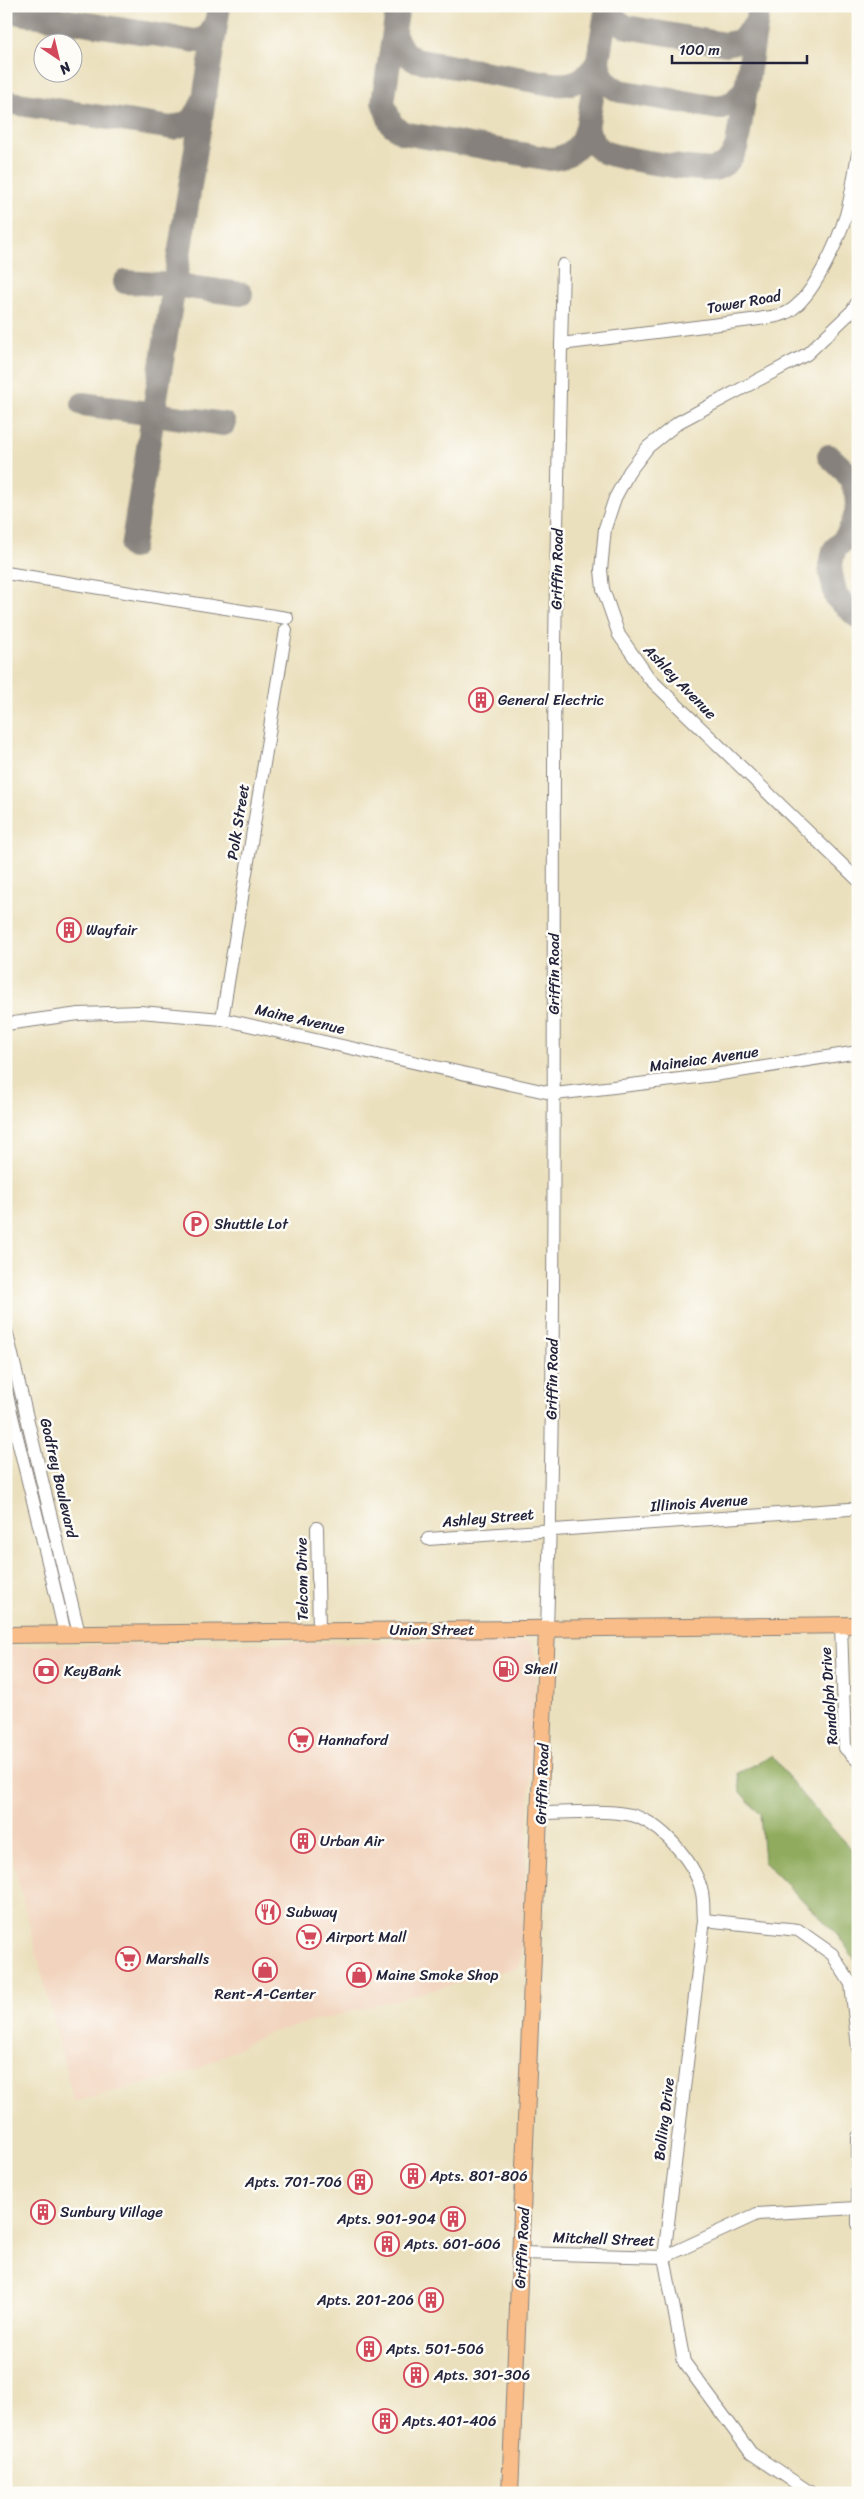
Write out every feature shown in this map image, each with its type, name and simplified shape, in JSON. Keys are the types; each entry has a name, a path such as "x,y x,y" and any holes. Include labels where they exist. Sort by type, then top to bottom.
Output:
{"main road":[{"name":"Union Street","path":"6,1635 858,1625"},
{"name":"Griffin Road","path":"510,2493 541,1813 547,1630"}],"street":[{"name":"Tower Road","path":"561,344 759,319 787,313 797,306 810,290 837,238 847,214 858,154"},
{"name":"Griffin Road","path":"547,1630 550,1529 554,1094 554,776 563,265"},
{"name":"Ashley Avenue","path":"857,303 852,311 807,354 679,422 648,447 629,472 615,498 605,528 601,570 603,589 619,635 649,678 858,880"},
{"name":"Polk Street","path":"6,573 286,624 222,1019"},
{"name":"Maine Avenue","path":"6,1024 79,1014 140,1012 222,1019 554,1094"},
{"name":"Maine Avenue","path":"6,1033 34,1019"},
{"name":"Maineiac Avenue","path":"554,1094 714,1075 858,1052"},
{"name":"Godfrey Boulevard","path":"6,1330 72,1634"},
{"name":"Godfrey Boulevard","path":"6,1391 46,1558 72,1634"},
{"name":"Illinois Avenue","path":"550,1529 849,1509"},
{"name":"Telcom Drive","path":"317,1528 319,1631"},
{"name":"Ashley Street","path":"428,1539 550,1529"},
{"name":"Randolph Drive","path":"841,1625 845,1748 858,1761"},
{"name":"Bolling Drive","path":"541,1813 616,1814 640,1818 666,1836 688,1860 702,1892 704,1920 664,2257 684,2362 751,2453 811,2493"},
{"path":"704,1920 798,1930 832,1954 851,1984 858,2048"},
{"path":"858,2137 856,2208 858,2224"},
{"name":"Mitchell Street","path":"521,2253 664,2257 757,2214 856,2208"}],"shaded area":[{"path":"525,1641 533,1645 537,1656 520,1967 266,2034 198,2069 74,2102 6,1832 6,1646"}],"green space":[{"path":"772,1756 803,1796 858,1857 858,1964 838,1935 764,1862 760,1814 740,1792 738,1773"}],"taxiway":[{"path":"132,547 219,6"},
{"path":"398,6 383,102 391,124 403,133 550,159 564,156 574,150 582,140 587,128 593,142 604,152 612,155 678,167 707,169 719,168 726,163 734,153 737,145 759,6"},
{"path":"587,128 607,6"},
{"path":"609,6 616,20 627,27 725,44 740,41 756,24"},
{"path":"6,11 196,41 209,34 216,21"},
{"path":"394,35 403,51 414,60 552,84 573,83 589,73 598,62"},
{"path":"598,62 605,80 620,91 719,108 734,102 747,87"},
{"path":"6,102 172,128 183,125 191,120 202,103"},
{"path":"125,282 173,285 241,294"},
{"path":"83,404 224,424"},
{"path":"829,456 846,472 858,479"},
{"path":"846,472 851,480 857,504 851,529 846,537"},
{"path":"858,525 834,550 830,569 836,597 858,617"}],"place":[{"name":"General Electric","path":"481,700"},
{"name":"Wayfair","path":"69,930"},
{"name":"Shuttle Lot","path":"196,1224"},
{"name":"Shell","path":"506,1669"},
{"name":"KeyBank","path":"46,1671"},
{"name":"Hannaford","path":"301,1740"},
{"name":"Urban Air","path":"303,1841"},
{"name":"Subway","path":"268,1912"},
{"name":"Airport Mall","path":"309,1937"},
{"name":"Marshalls","path":"128,1959"},
{"name":"Rent-A-Center","path":"265,1970"},
{"name":"Maine Smoke Shop","path":"359,1975"},
{"name":"Apts. 801-806","path":"413,2176"},
{"name":"Apts. 701-706","path":"360,2182"},
{"name":"Sunbury Village","path":"43,2212"},
{"name":"Apts. 901-904","path":"453,2219"},
{"name":"Apts. 601-606","path":"387,2244"},
{"name":"Apts. 201-206","path":"431,2300"},
{"name":"Apts. 501-506","path":"369,2349"},
{"name":"Apts. 301-306","path":"416,2375"},
{"name":"Apts.401-406","path":"385,2421"}]}
